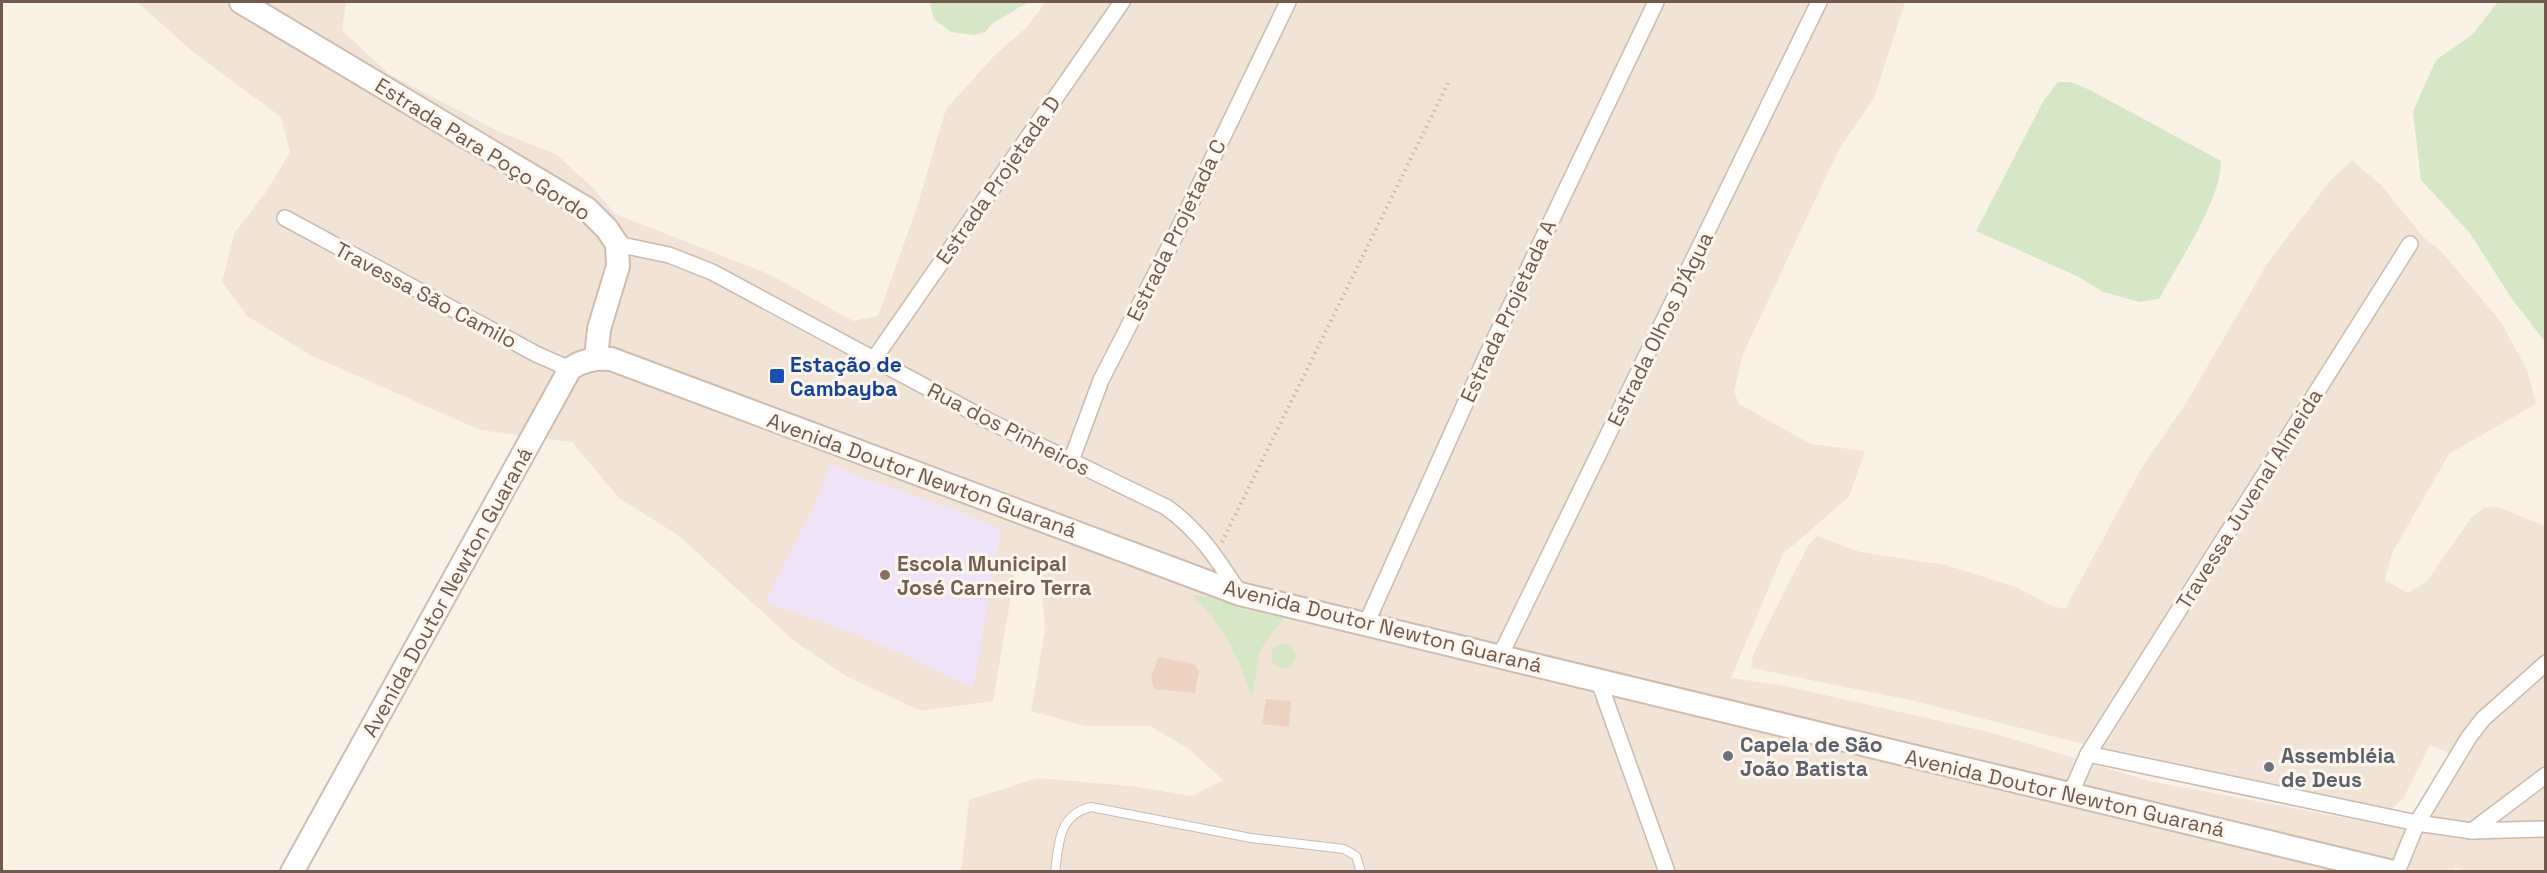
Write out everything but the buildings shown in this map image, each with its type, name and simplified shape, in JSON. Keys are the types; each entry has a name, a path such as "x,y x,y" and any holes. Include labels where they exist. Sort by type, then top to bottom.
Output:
{"main road":[{"name":"Estrada Para Poço Gordo","path":"241,2 587,209 607,229 617,244"},
{"path":"570,369 580,362 596,358 599,329 618,266 617,244"},
{"name":"Avenida Doutor Newton Guaraná","path":"596,358 611,359 1239,594 1598,679 2070,795 2346,866 2395,872"},
{"name":"Avenida Doutor Newton Guaraná","path":"292,872 570,369"}],"street":[{"name":"Estrada Projetada D","path":"874,359 1122,2"},
{"name":"Estrada Projetada C","path":"1071,460 1101,380 1175,236 1288,2"},
{"name":"Estrada Projetada A","path":"1366,624 1492,344 1656,2"},
{"name":"Estrada Olhos D'Água","path":"1500,656 1820,2"},
{"name":"Travessa São Camilo","path":"285,218 525,349 570,369"},
{"name":"Travessa Juvenal Almeida","path":"2070,795 2088,754 2410,243"},
{"name":"Rua dos Pinheiros","path":"617,244 669,255 712,272 989,421 1166,507 1188,522 1215,556 1239,594"},
{"path":"2395,872 2417,823 2469,737 2483,719 2546,663"},
{"path":"1598,679 1667,872"},
{"path":"2088,754 2417,823 2472,831 2546,830"},
{"path":"2472,831 2546,775"}],"lane":[{"path":"1055,872 1061,834 1067,821 1077,810 1091,807 1251,838 1344,849 1356,856 1361,872"}],"path":[{"path":"1215,556 1450,80"}],"shaded area":[{"path":"137,2 346,2 342,30 389,74 500,132 556,154 594,189 615,214 769,274 853,321 878,316 916,210 946,109 995,55 1026,28 1046,2 1905,2 1874,98 1838,151 1743,354 1734,392 1739,404 1811,444 1865,451 1849,497 1783,554 1731,678 1781,685 1993,733 2149,781 2432,834 2510,839 2545,838 2545,871 2467,872 2455,868 2453,872 961,871 969,800 1037,778 1131,786 1192,796 1223,780 1190,750 1150,726 1085,726 1031,711 1045,630 1040,564 1016,567 993,701 921,711 846,676 793,640 679,536 619,498 572,442 480,430 310,355 247,316 222,282 234,234 266,192 290,152 281,117 192,51"},
{"path":"2352,160 2381,185 2424,238 2441,251 2501,322 2527,370 2536,404 2449,454 2392,553 2385,580 2408,593 2427,581 2471,518 2484,508 2496,506 2546,527 2545,658 2452,754 2430,745 2403,799 2391,810 2114,752 1910,700 1751,668 1753,655 1784,592 1808,546 1817,536 1860,552 1946,565 2016,587 2052,606 2065,609 2141,469 2186,403 2267,264 2330,181"},
{"name":"Escola Municipal José Carneiro Terra","path":"830,463 849,473 954,509 1001,529 973,688 872,640 765,602 820,494"},
{"path":"2545,667 2545,766 2472,824 2426,820 2476,735"},
{"path":"2545,781 2545,825 2483,828"}],"green space":[{"path":"936,2 1028,2 992,24 985,32 975,35 951,32 934,19 930,4"},
{"path":"2498,2 2545,2 2545,342 2512,299 2469,232 2421,180 2413,111 2436,60 2472,35"},
{"path":"2058,82 2071,82 2090,90 2221,161 2219,177 2206,213 2159,299 2140,302 2103,292 2079,277 1976,231 2044,100"},
{"path":"1193,596 1224,601 1245,610 1285,618 1262,647 1252,698 1229,643 1213,619"},
{"path":"1283,644 1291,648 1295,656 1291,664 1283,668 1275,664 1271,656 1275,648"}],"place":[{"name":"Estação de Cambayba","path":"777,376"},
{"name":"Escola Municipal José Carneiro Terra","path":"885,575"},
{"name":"Capela de São João Batista","path":"1728,756"},
{"name":"Assembléia de Deus","path":"2269,767"}]}
